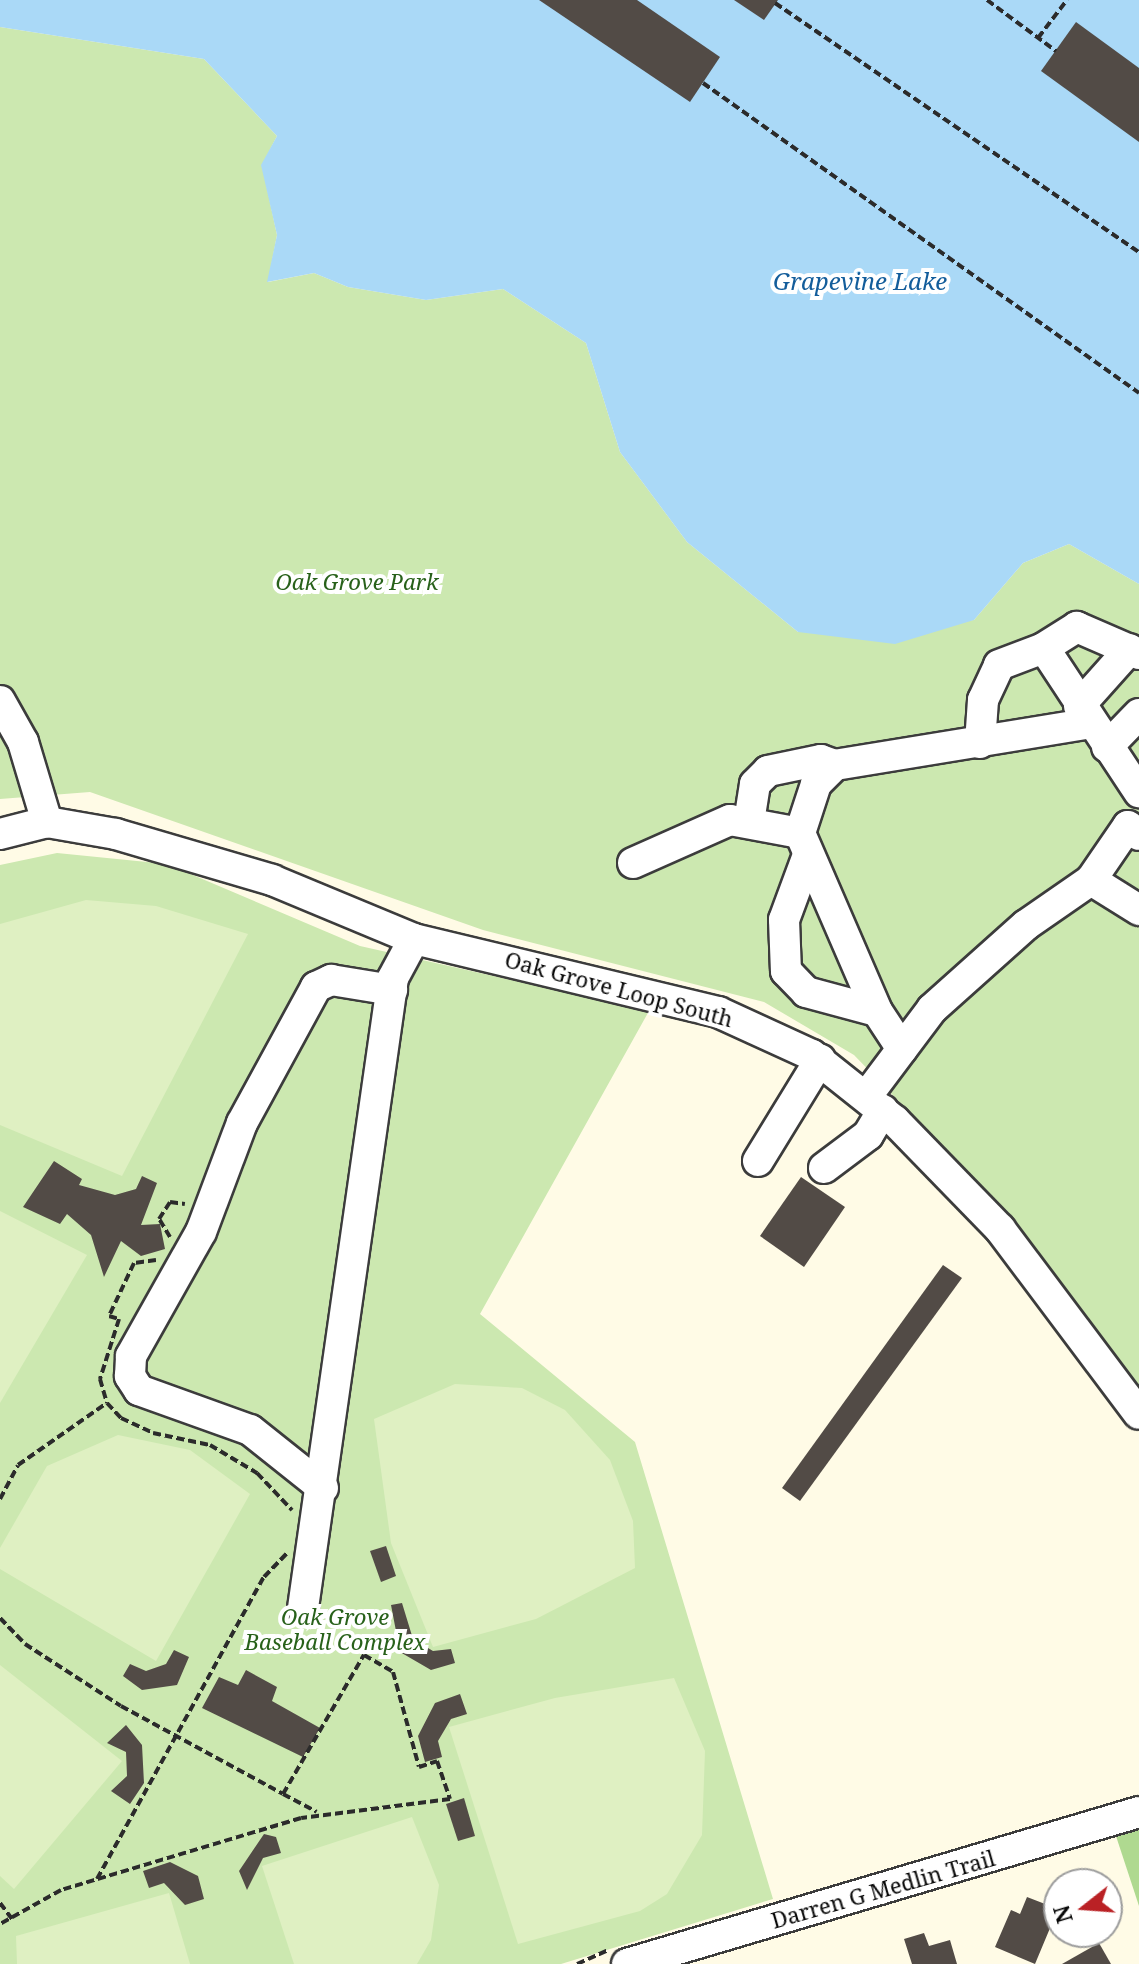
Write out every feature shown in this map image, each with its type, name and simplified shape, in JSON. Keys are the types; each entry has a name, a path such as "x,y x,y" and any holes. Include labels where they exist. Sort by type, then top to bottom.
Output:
{"street":[{"path":"980,743 983,700 999,665 1044,653 1077,627 1135,652 1092,725"},
{"path":"1044,653 1139,792"},
{"path":"0,701 23,742 47,822 0,834"},
{"path":"749,822 755,784 768,771 821,760 835,765 980,743 1139,714"},
{"path":"835,765 804,809 804,844 784,920 786,971 806,992 877,1011"},
{"name":"Oak Grove Loop South","path":"47,822 87,826 272,880 414,939 718,1012 820,1060 874,1104 1010,1241 1139,1414"},
{"path":"633,863 692,831 749,822 804,844 877,1011 902,1049"},
{"path":"824,1168 868,1135 874,1104 902,1049 932,1009 1002,946 1091,880 1135,822"},
{"path":"1091,880 1139,910"},
{"path":"303,1608 323,1488 392,990 414,939"},
{"path":"323,1488 250,1430 139,1390 130,1376 131,1356 201,1232 242,1123 316,987 331,980 392,990"},
{"path":"758,1161 820,1060"},
{"name":"Darren G Medlin Trail","path":"627,1964 1139,1812"}],"path":[{"path":"987,0 1056,51"},
{"path":"1038,38 1067,0"},
{"path":"775,3 1139,252"},
{"path":"703,83 1139,393"},
{"path":"170,1247 170,1228 159,1219 170,1202 201,1206"},
{"path":"163,1254 134,1263 109,1316 119,1319 100,1379 107,1403 121,1418 210,1445 257,1473 293,1510 292,1524"},
{"path":"0,1499 18,1465 107,1403"},
{"path":"97,1879 290,1538"},
{"path":"0,1618 25,1644 319,1814"},
{"path":"0,1924 97,1879 319,1814 450,1799 437,1761 419,1767 393,1672 364,1655 283,1794"},
{"path":"0,1903 12,1919"}],"green space":[{"name":"Oak Grove Park","path":"0,27 204,59 277,136 262,165 277,235 268,282 314,273 348,287 426,300 503,289 586,343 620,452 687,542 798,632 974,620 1023,563 1069,544 1139,584 1139,1395 971,1176 854,1055 764,1002 483,930 90,792 0,799"},
{"name":"Oak Grove Baseball Complex","path":"57,853 167,864 360,946 649,1011 480,1314 635,1442 773,1899 561,1964 0,1964 0,865"},
{"path":"86,900 156,906 248,934 122,1176 0,1125 0,924"},
{"path":"0,1211 87,1255 0,1403"},
{"path":"455,1384 522,1388 565,1410 610,1460 633,1521 635,1568 536,1619 433,1647 391,1543 374,1419"},
{"path":"118,1435 190,1450 250,1494 156,1661 0,1569 0,1548 47,1466"},
{"path":"0,1665 122,1761 14,1889 0,1876"},
{"path":"674,1678 705,1751 702,1835 667,1894 640,1911 518,1944 449,1727 555,1698"},
{"path":"412,1817 439,1885 431,1940 417,1964 294,1964 262,1866"},
{"path":"1139,1822 1139,1906 1114,1830"},
{"path":"169,1893 190,1964 17,1964 16,1936"}],"water":[{"name":"Grapevine Lake","path":"0,0 1139,0 1139,584 1069,544 1023,563 974,620 895,644 798,632 687,542 620,452 586,343 503,289 426,300 348,287 314,273 267,282 277,235 261,165 277,136 204,59 0,27"}],"building":[{"path":"539,0 637,0 720,57 690,102"},
{"path":"734,0 778,0 764,20"},
{"path":"1076,22 1139,68 1139,142 1041,71"},
{"path":"54,1161 82,1179 79,1185 115,1195 136,1189 142,1176 157,1183 141,1225 160,1224 165,1249 141,1256 121,1241 104,1277 91,1235 67,1214 60,1224 23,1207"},
{"path":"801,1177 845,1207 804,1267 760,1236"},
{"path":"943,1265 962,1278 800,1501 782,1488"},
{"path":"386,1546 396,1576 381,1582 370,1551"},
{"path":"402,1603 413,1639 433,1651 451,1649 455,1663 431,1670 400,1652 391,1605"},
{"path":"174,1650 189,1657 177,1685 142,1690 123,1676 130,1664 146,1671 166,1664"},
{"path":"246,1670 277,1687 272,1701 320,1728 303,1757 202,1708 219,1677 238,1685"},
{"path":"460,1694 467,1714 451,1719 438,1741 442,1757 425,1762 418,1736 435,1703"},
{"path":"126,1725 142,1745 144,1783 130,1804 111,1791 127,1776 126,1752 107,1743"},
{"path":"464,1798 475,1836 458,1841 446,1804"},
{"path":"264,1834 276,1837 281,1853 263,1858 247,1890 239,1871"},
{"path":"170,1862 198,1876 204,1899 185,1905 164,1883 149,1888 143,1871"},
{"path":"1027,1897 1043,1903 1043,1945 1035,1964 995,1947 1011,1910 1020,1914"},
{"path":"924,1933 929,1946 950,1940 957,1964 912,1964 904,1939"},
{"path":"1090,1948 1102,1948 1111,1964 1062,1964"}]}
